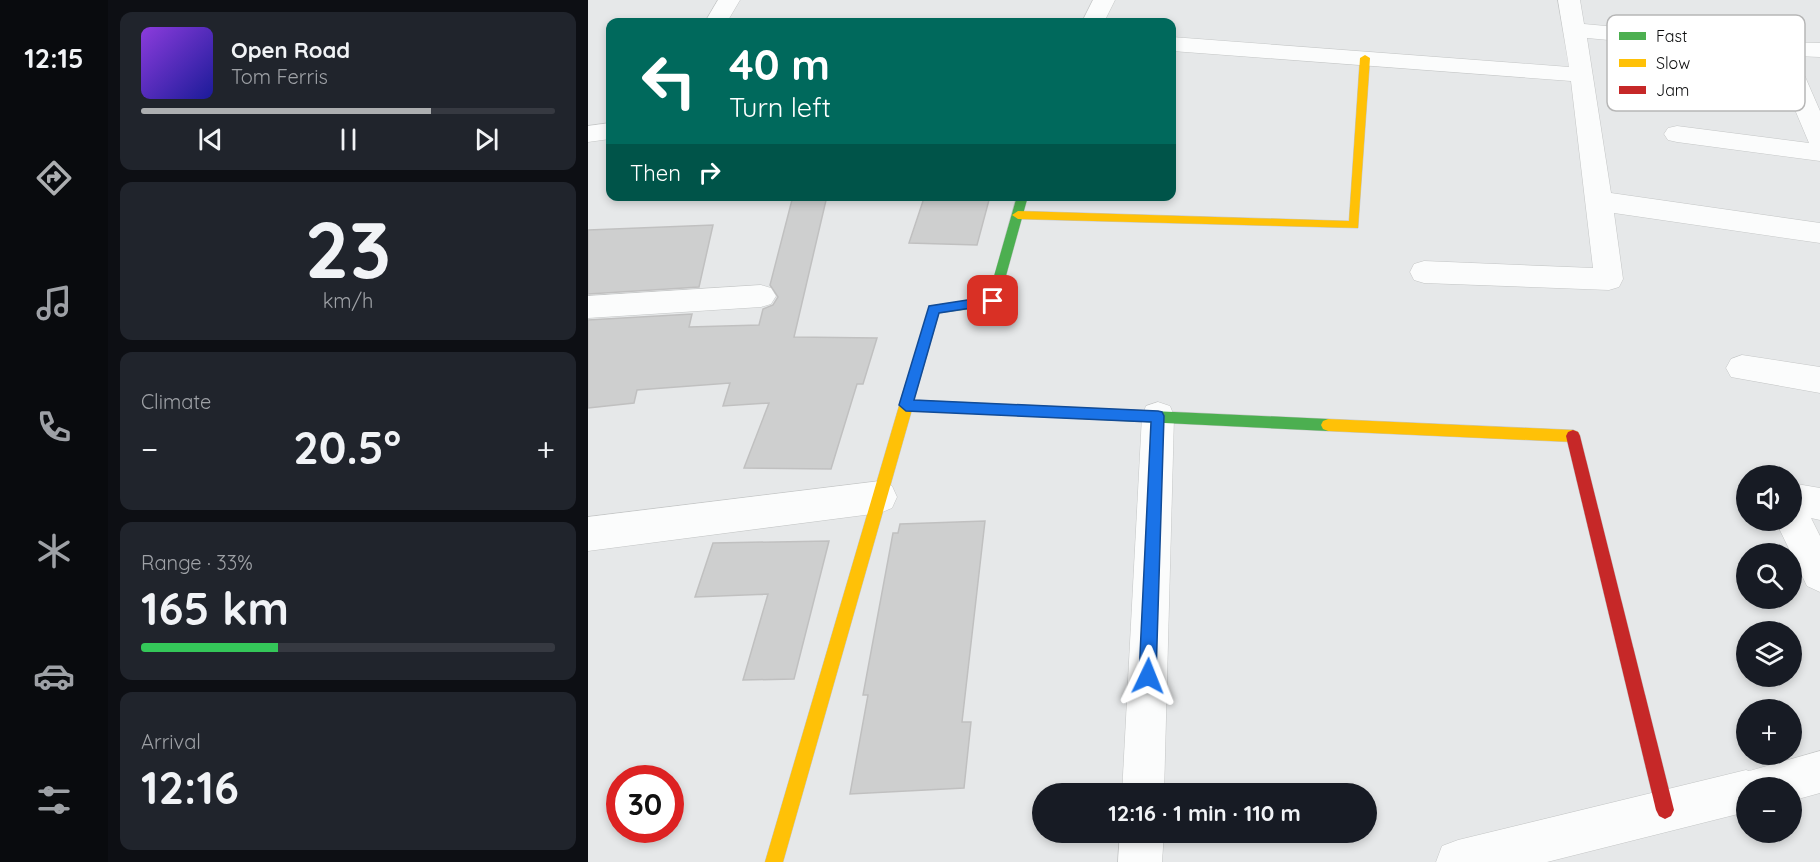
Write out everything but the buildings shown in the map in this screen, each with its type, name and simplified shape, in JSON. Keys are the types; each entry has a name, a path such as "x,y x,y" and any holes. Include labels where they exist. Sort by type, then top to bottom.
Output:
{"street":[{"path":"718,18 729,0"},
{"path":"1095,18 1104,0"},
{"path":"1424,272 1609,279 1582,75 1569,0"},
{"path":"1575,30 1607,33"},
{"path":"1176,44 1582,75"},
{"path":"1805,50 1820,50"},
{"path":"1018,215 1354,225 1365,58"},
{"path":"1809,91 1820,140"},
{"path":"588,134 606,132"},
{"path":"1677,134 1820,153"},
{"path":"774,862 934,309 993,301 1022,201"},
{"path":"1599,201 1820,233"},
{"path":"588,307 761,296"},
{"path":"1742,368 1820,380"},
{"path":"906,405 1574,436 1665,810"},
{"path":"1143,783 1158,416"},
{"path":"588,534 880,497"},
{"path":"1802,501 1820,504"},
{"path":"1798,531 1820,574"},
{"path":"1801,777 1820,772"},
{"path":"1458,862 1736,793"},
{"path":"1140,862 1141,843"}],"traffic: fast":[{"path":"906,406 934,309 993,301 1022,201"},
{"path":"906,405 1328,425"}],"traffic: slow":[{"path":"1018,215 1354,225 1365,58"},
{"path":"774,862 906,406"},
{"path":"1328,425 1573,436"}],"traffic: jam":[{"path":"1573,436 1665,810"}],"route":[{"path":"993,301 934,309 906,405 1158,416 1148,676"}]}
